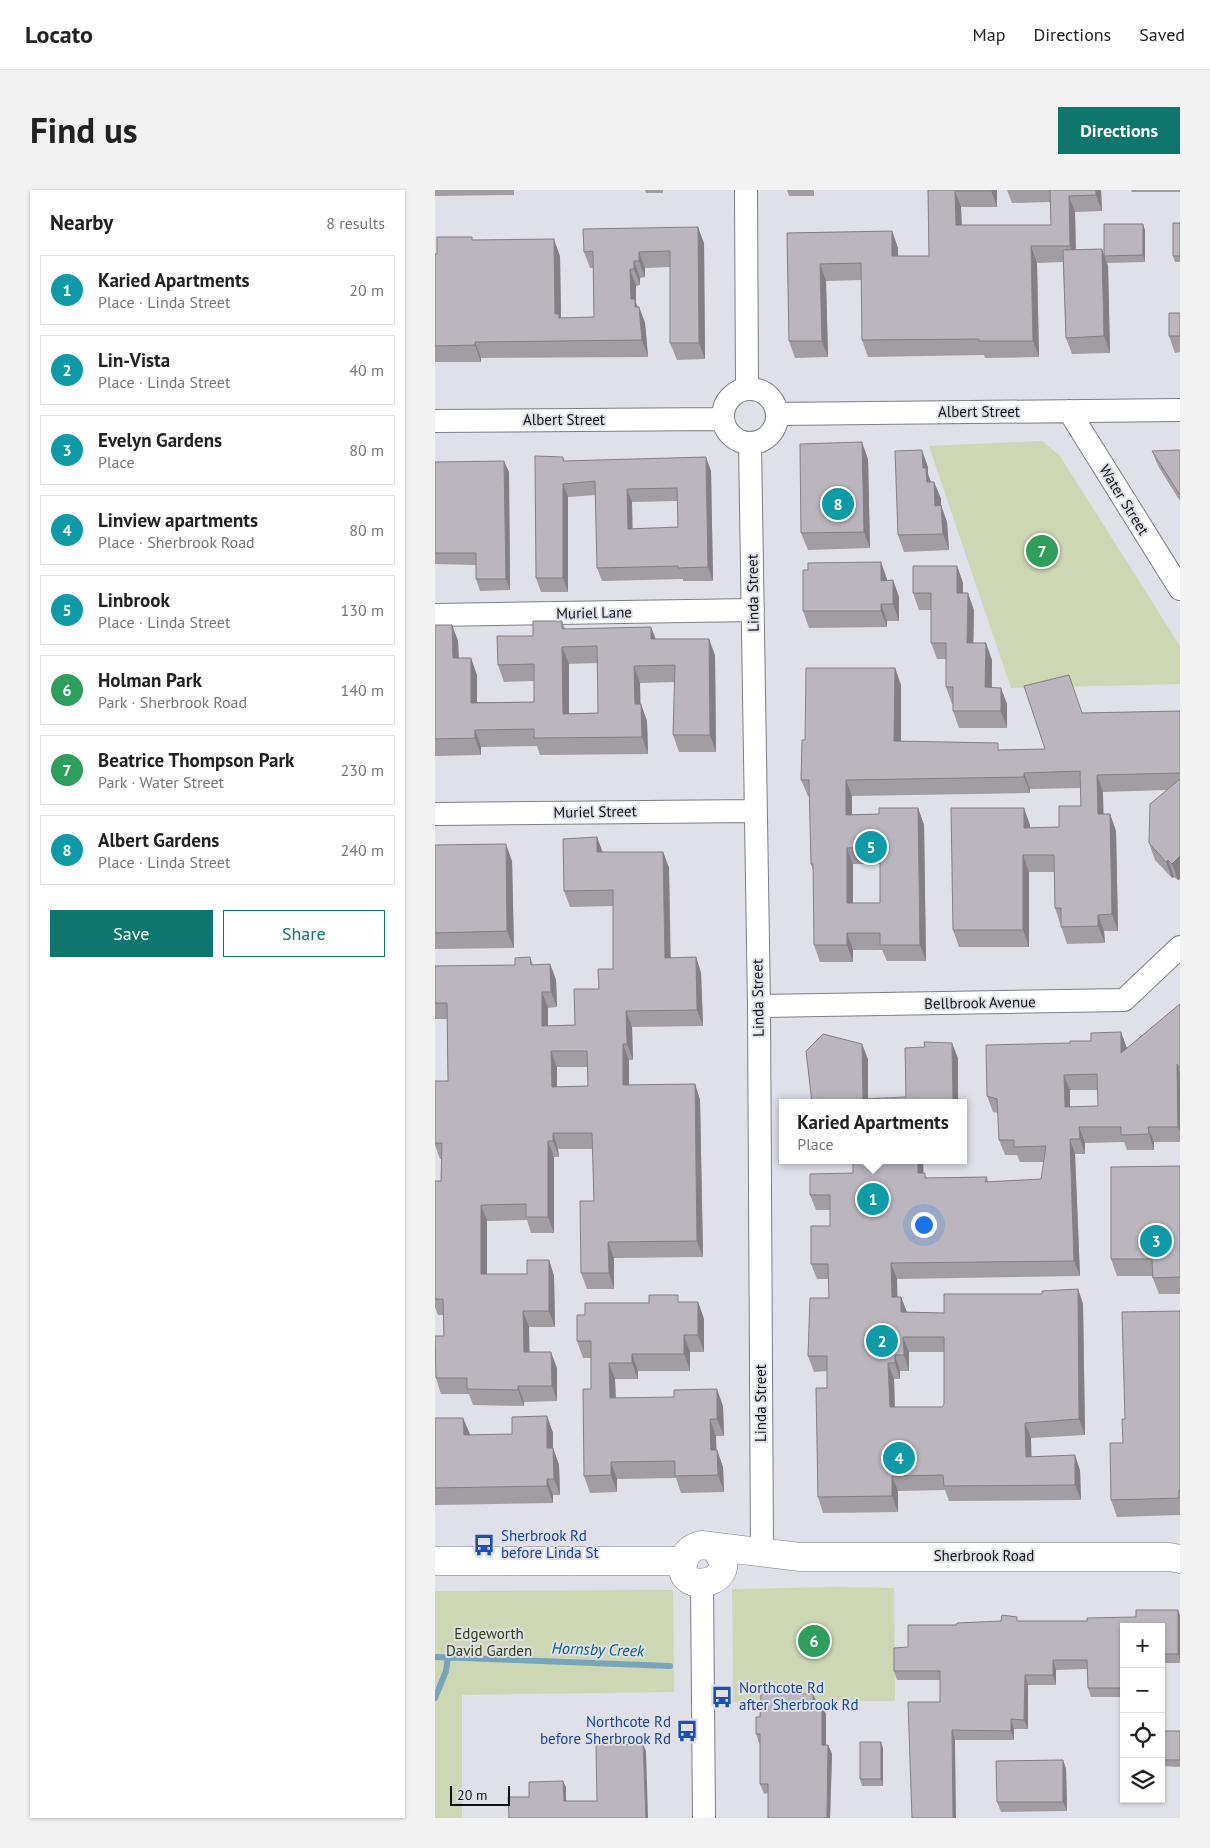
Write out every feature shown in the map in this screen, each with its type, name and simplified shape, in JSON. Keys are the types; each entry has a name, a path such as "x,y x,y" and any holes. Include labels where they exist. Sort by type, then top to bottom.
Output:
{"main road":[{"name":"Sherbrook Road","path":"712,1568 762,1553 800,1557 1176,1557"},
{"name":"Sherbrook Road","path":"712,1568 800,1557"},
{"path":"435,1561 684,1561 688,1577 712,1568"}],"street":[{"path":"746,190 747,388"},
{"path":"747,388 764,392 775,405 777,414 773,431 759,442 750,443 735,439 729,434 723,419 726,402 739,390 747,388"},
{"name":"Albert Street","path":"777,414 1180,410"},
{"name":"Water Street","path":"1069,411 1180,590"},
{"name":"Albert Street","path":"435,421 723,419"},
{"name":"Linda Street","path":"750,443 759,1006 762,1553"},
{"name":"Muriel Lane","path":"435,616 753,610"},
{"name":"Muriel Street","path":"435,814 756,811"},
{"name":"Bellbrook Avenue","path":"759,1006 1125,1000 1180,947"},
{"path":"704,1818 712,1568"}],"green space":[{"path":"1042,441 1060,456 1180,646 1180,684 1011,688 929,446"},
{"path":"894,1588 895,1701 733,1702 732,1589"},
{"name":"Edgeworth David Garden","path":"673,1590 674,1692 462,1695 462,1818 435,1818 435,1591"}],"building":[{"path":"928,190 991,190 955,191 956,225 1051,225 1050,190 1096,190 1096,195 1069,196 1070,246 1031,246 1033,341 979,341 979,339 862,340 861,263 820,264 822,341 789,341 787,233 892,231 892,256 929,256"},
{"path":"1173,223 1180,223 1180,256 1173,256"},
{"path":"1104,224 1143,224 1143,255 1104,256"},
{"path":"698,227 699,343 670,343 670,251 639,252 639,261 634,261 634,269 630,269 631,299 635,299 635,307 639,307 642,340 475,342 475,345 435,346 435,254 437,254 437,237 472,237 472,240 554,239 555,314 559,314 559,318 594,317 593,251 584,252 583,229"},
{"path":"1102,249 1104,336 1066,338 1063,250"},
{"path":"1169,313 1180,313 1180,336 1169,336"},
{"path":"862,442 864,532 801,533 800,444"},
{"path":"922,450 923,468 926,468 927,482 934,482 935,506 941,505 943,534 898,535 895,451"},
{"path":"1180,450 1180,495 1152,451"},
{"path":"535,456 563,457 563,461 706,457 708,567 597,568 595,481 563,484 563,578 536,578","holes":["677,488 678,527 628,529 627,489"]},
{"path":"504,461 506,579 476,579 476,553 435,553 435,462"},
{"path":"881,562 881,581 893,580 893,604 881,604 881,611 803,611 803,570 808,570 808,563"},
{"path":"913,566 957,566 957,593 968,593 967,643 986,643 985,687 1001,688 1001,711 953,711 953,687 946,687 946,643 931,643 931,593 913,593"},
{"path":"533,621 562,621 562,629 651,627 651,639 709,639 710,735 673,735 675,665 634,666 635,704 641,704 642,737 534,738 534,729 475,730 475,738 435,739 435,625 452,625 453,658 471,658 471,703 534,702 534,664 498,665 497,636 533,636","holes":["597,646 598,713 563,714 562,647"]},
{"path":"806,668 895,668 894,741 998,743 998,750 1045,749 1024,686 1069,675 1082,713 1180,711 1180,773 1097,775 1098,814 1110,814 1112,914 1098,915 1098,926 1061,927 1061,908 1055,908 1054,855 1023,855 1023,930 953,930 951,808 1024,808 1024,828 1059,827 1059,806 1081,806 1080,771 1024,773 1024,777 846,780 846,815 879,814 879,808 918,808 920,945 880,945 880,933 847,933 847,945 814,945 809,780 801,780 802,740 805,740","holes":["880,847 880,903 847,903 847,848"]},
{"path":"1180,779 1180,856 1172,864 1168,860 1166,862 1149,843 1150,804"},
{"path":"597,837 597,852 663,852 665,958 696,957 697,1010 626,1011 627,1044 623,1044 623,1085 695,1084 697,1241 608,1242 609,1273 581,1273 580,1201 594,1201 592,1133 553,1133 553,1141 548,1141 548,1217 526,1217 526,1204 481,1205 481,1274 527,1274 527,1260 549,1260 549,1311 523,1311 524,1352 551,1352 552,1386 518,1386 518,1390 467,1389 467,1378 436,1378 435,1336 444,1336 443,1299 435,1299 435,1181 441,1181 442,1143 435,1143 435,1081 448,1081 447,1003 435,1003 435,966 515,965 515,958 530,957 531,965 550,964 551,992 542,992 542,1026 575,1025 574,989 599,989 598,969 613,969 613,890 564,891 563,839","holes":["551,1051 587,1051 588,1086 552,1087"]},
{"path":"506,844 507,931 435,933 435,845"},
{"path":"1180,1004 1180,1068 1177,1064 1178,1127 1148,1127 1149,1134 1121,1135 1121,1127 1079,1127 1080,1139 1070,1139 1074,1261 891,1263 892,1297 901,1297 901,1312 944,1313 944,1294 1042,1294 1042,1291 1078,1289 1079,1419 1025,1423 1026,1457 1075,1455 1075,1485 944,1486 943,1475 892,1476 892,1496 818,1497 816,1388 827,1388 827,1356 808,1356 810,1298 829,1298 828,1264 811,1264 811,1226 830,1226 830,1195 810,1195 810,1174 853,1173 853,1164 918,1164 918,1173 925,1173 925,1178 987,1177 985,1182 1041,1179 1046,1146 1014,1147 1014,1140 999,1140 997,1099 987,1096 986,1045 1091,1041 1091,1033 1121,1032 1121,1053","holes":["1097,1074 1098,1106 1065,1107 1064,1075","903,1337 944,1337 944,1404 942,1407 890,1407 888,1363 895,1363 895,1355 904,1355"]},
{"path":"823,1034 862,1044 863,1099 812,1099 806,1051"},
{"path":"924,1042 952,1043 953,1099 863,1099 906,1097 905,1048 925,1047"},
{"path":"1180,1166 1180,1277 1153,1278 1152,1259 1111,1259 1111,1167"},
{"path":"649,1295 678,1295 678,1302 698,1302 698,1335 684,1335 684,1354 632,1354 632,1363 609,1363 610,1398 674,1397 674,1390 717,1389 717,1419 710,1419 711,1450 717,1450 718,1475 675,1476 675,1461 611,1462 611,1475 584,1476 583,1389 591,1389 591,1341 577,1341 577,1315 585,1315 585,1303 649,1303"},
{"path":"1180,1311 1179,1498 1111,1500 1110,1443 1123,1443 1122,1419 1125,1419 1122,1312"},
{"path":"547,1416 547,1448 553,1448 554,1479 547,1479 547,1486 435,1488 435,1418 463,1418 464,1435 512,1434 512,1417"},
{"path":"1136,1610 1178,1610 1178,1654 1165,1654 1165,1623 1120,1623 1120,1688 1088,1688 1087,1660 1053,1660 1053,1675 1025,1675 1024,1720 1011,1719 1011,1731 952,1730 953,1818 912,1818 908,1702 940,1702 940,1671 894,1671 894,1648 908,1647 908,1625 956,1625 957,1623 1001,1621 1002,1615 1017,1617 1017,1621 1087,1621 1087,1618 1136,1617"},
{"path":"761,1693 813,1694 813,1704 822,1704 822,1745 828,1745 827,1818 768,1818 768,1784 760,1784 760,1734 756,1734 756,1717 760,1717"},
{"path":"1165,1731 1180,1731 1180,1760 1165,1760"},
{"path":"860,1742 881,1742 881,1779 860,1779"},
{"path":"643,1744 646,1818 509,1818 508,1797 529,1797 529,1782 563,1781 564,1801 597,1801 596,1745"},
{"path":"1063,1760 1063,1802 997,1802 996,1761"}],"waterway":[{"path":"435,1698 446,1671 448,1656"},
{"name":"Hornsby Creek","path":"435,1657 670,1666"}],"place":[{"name":"Albert Gardens","path":"838,504"},
{"name":"Beatrice Thompson Park","path":"1042,551"},
{"name":"Linbrook","path":"871,847"},
{"name":"Karied Apartments","path":"873,1199"},
{"name":"Evelyn Gardens","path":"1156,1241"},
{"name":"Lin-Vista","path":"882,1341"},
{"name":"Linview apartments","path":"899,1458"},
{"name":"Sherbrook Rd before Linda St","path":"484,1545"},
{"name":"Holman Park","path":"814,1641"},
{"name":"Northcote Rd after Sherbrook Rd","path":"722,1697"},
{"name":"Northcote Rd before Sherbrook Rd","path":"687,1731"}]}
